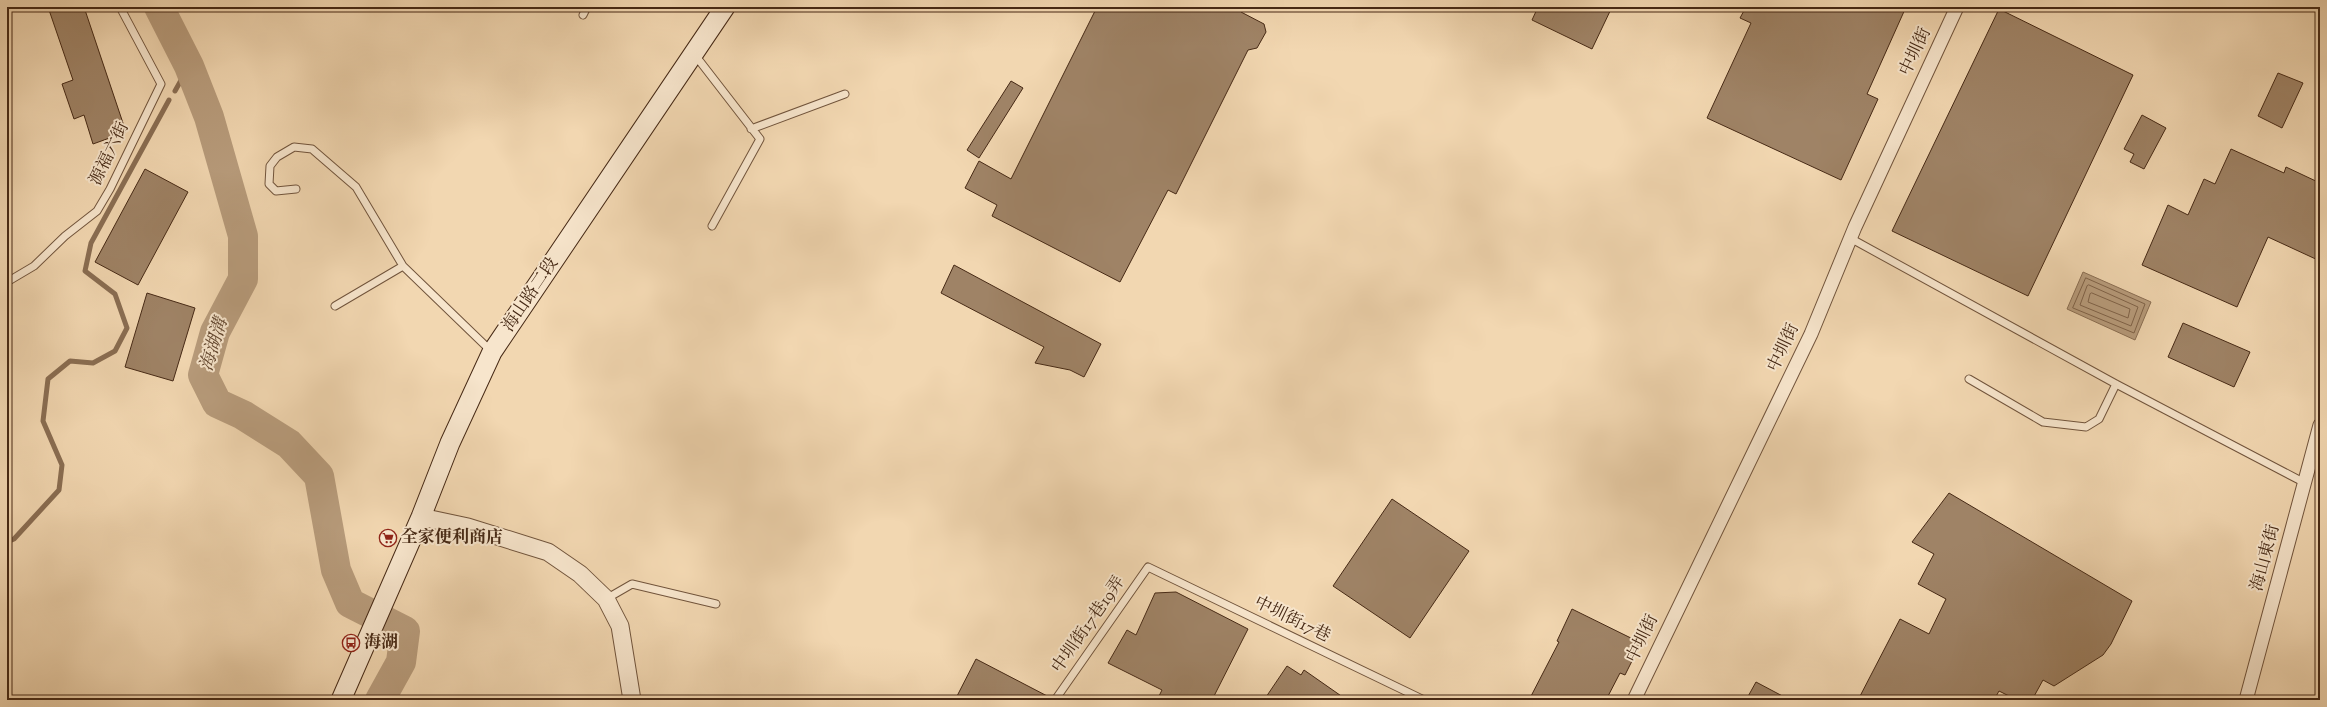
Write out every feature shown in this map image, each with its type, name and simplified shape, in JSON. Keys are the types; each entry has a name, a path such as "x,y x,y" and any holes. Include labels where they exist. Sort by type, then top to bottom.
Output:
{"main road":[{"name":"海山路二段","path":"341,700 422,518 450,443 492,352 725,7"}],"street":[{"name":"中圳街","path":"1634,700 1811,334 1850,238 1957,7"},
{"name":"海山東街","path":"2246,700 2320,425"},
{"path":"422,518 468,527 548,552 580,574 606,599 620,626 632,700"}],"lane":[{"name":"源福六街","path":"7,282 34,266 65,236 97,211 110,189 161,84 120,7"},
{"path":"583,15 587,7"},
{"path":"694,55 760,139 712,226"},
{"path":"751,129 845,94"},
{"path":"296,189 276,191 269,184 270,166 277,157 294,147 312,149 356,187 403,266 492,352"},
{"path":"1850,238 2116,384 2305,483"},
{"path":"335,306 403,266"},
{"path":"1969,379 2043,422 2086,427 2099,419 2116,384"},
{"name":"中圳街17巷19弄","path":"1055,700 1148,568"},
{"name":"中圳街17巷","path":"1148,568 1424,700"},
{"path":"606,599 632,584 716,604"}],"water":[{"path":"2083,272 2151,302 2135,340 2067,309"}],"building":[{"path":"48,7 84,7 126,132 93,144 84,115 74,119 62,84 73,80"},
{"path":"1097,7 1241,7 1241,12 1264,24 1266,32 1257,48 1248,50 1176,194 1168,190 1120,282 992,216 997,205 965,188 979,161 1011,179"},
{"path":"1538,7 1612,7 1592,49 1532,20"},
{"path":"1746,7 1906,7 1867,94 1878,99 1841,180 1707,118 1751,23 1740,18"},
{"path":"1999,9 2133,75 2028,296 1892,231"},
{"path":"2278,73 2303,83 2282,128 2258,116"},
{"path":"1011,81 1023,88 979,158 967,150"},
{"path":"2142,115 2166,128 2144,169 2130,162 2134,154 2124,149"},
{"path":"2231,149 2284,173 2286,167 2320,183 2320,261 2268,237 2237,307 2142,265 2168,205 2188,215 2204,179 2215,184"},
{"path":"145,169 188,192 138,285 95,262"},
{"path":"954,265 1101,344 1084,377 1070,370 1035,363 1044,347 941,293"},
{"path":"147,293 195,308 173,381 125,367"},
{"path":"2183,323 2250,352 2234,387 2168,357"},
{"path":"1949,493 2132,601 2111,644 2103,655 2054,686 2043,680 2032,700 2017,700 1999,691 1994,700 1858,700 1900,619 1929,634 1946,599 1918,584 1934,554 1912,542"},
{"path":"1392,499 1469,551 1410,638 1333,586"},
{"path":"1176,592 1248,629 1212,700 1157,700 1162,690 1108,663 1127,630 1136,635 1155,593"},
{"path":"1572,609 1641,643 1625,675 1620,673 1606,700 1529,700 1559,642 1557,641"},
{"path":"976,659 1051,698 1050,700 955,700"},
{"path":"1287,666 1301,675 1304,670 1347,700 1264,700"},
{"path":"1756,682 1790,700 1746,700"}],"waterway":[{"name":"海湖溝","path":"159,7 189,66 209,117 243,236 243,279 215,332 203,375 217,403 243,415 289,444 319,476 336,570 350,603 405,631 401,662 380,700"},
{"path":"175,91 189,66"},
{"path":"7,542 14,539 59,490 62,465 43,421 48,379 70,361 93,363 115,351 127,328 115,294 85,271 91,243 169,100"}],"place":[{"name":"全家便利商店","path":"388,538"},
{"name":"海湖","path":"351,643"}]}
